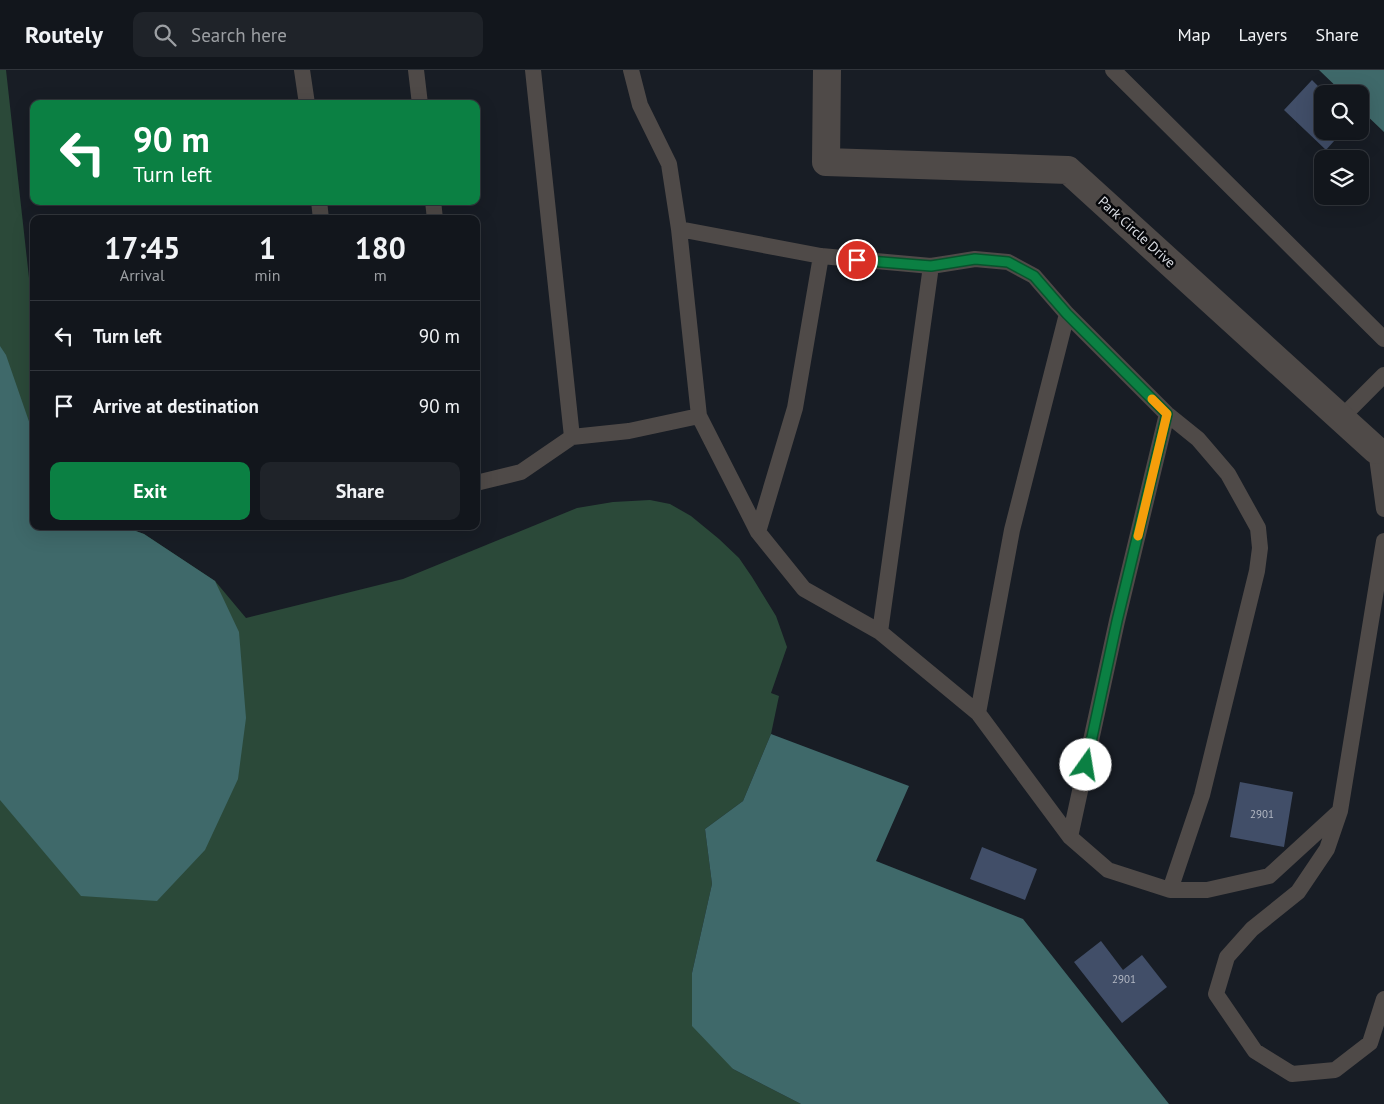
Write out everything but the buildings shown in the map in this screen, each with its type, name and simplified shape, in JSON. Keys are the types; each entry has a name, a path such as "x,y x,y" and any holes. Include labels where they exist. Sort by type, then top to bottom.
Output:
{"street":[{"name":"Park Circle Drive","path":"827,70 826,162 1068,170 1380,454"}],"lane":[{"path":"302,70 306,100"},
{"path":"416,70 420,100"},
{"path":"533,70 572,437"},
{"path":"631,70 640,105 669,164 679,229 699,416 758,532 804,589 880,632 978,713 1070,837 1108,870 1170,890 1207,890 1269,876 1340,811"},
{"path":"1113,70 1384,340"},
{"path":"679,229 821,256 931,266 975,259 1008,262 1034,276 1067,314 1167,414 1198,440 1228,474 1258,528 1260,548 1258,570 1202,795 1170,890"},
{"path":"758,532 795,408 821,256"},
{"path":"880,632 931,266"},
{"path":"978,713 1012,530 1067,314"},
{"path":"1341,418 1384,376"},
{"path":"1070,837 1117,621 1167,414"},
{"path":"480,483 521,472 572,437 629,431 699,416"},
{"path":"1380,454 1384,510"},
{"path":"1384,542 1378,620 1340,811 1327,849 1298,892 1252,928 1227,957 1216,994 1255,1051 1292,1074 1335,1070 1370,1043 1380,1022 1384,999"}],"shaded area":[{"path":"0,70 6,70 30,287 30,530 133,530 144,534 215,581 246,618 403,579 577,508 613,502 650,500 670,504 691,516 739,558 776,616 787,647 771,693 779,696 771,734 743,801 705,829 712,884 692,973 733,1069 801,1104 0,1104"},
{"path":"1319,70 1384,70 1384,132 1369,118 1369,85 1335,85"},
{"path":"0,346 6,355 30,424 30,530 133,530 144,534 215,581 239,632 246,718 238,779 205,850 157,901 81,896 0,800"},
{"path":"771,734 909,786 876,861 1023,919 1169,1104 801,1104 733,1069 692,1026 692,973 712,884 705,829 743,801"}],"slow traffic":[{"path":"1138,536 1167,414 1152,399"}],"route":[{"path":"857,260 931,266 975,259 1008,262 1034,276 1067,314 1167,414 1117,621 1086,765"}]}
